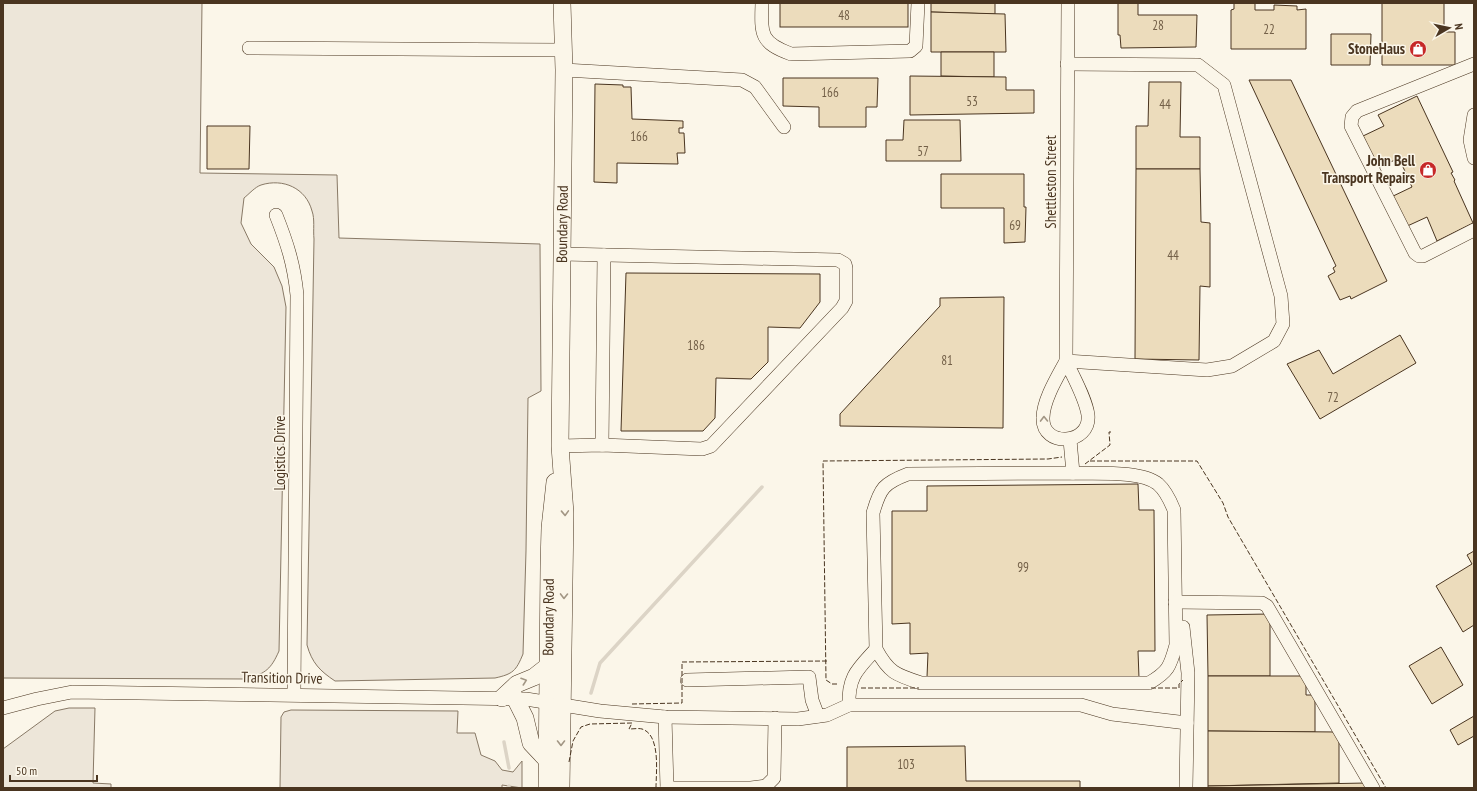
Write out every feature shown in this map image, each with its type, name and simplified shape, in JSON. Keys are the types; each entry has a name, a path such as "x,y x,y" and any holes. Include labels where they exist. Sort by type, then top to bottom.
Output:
{"main road":[{"name":"Boundary Road","path":"546,788 547,760 554,703 565,513 560,446 564,70 562,3"},
{"name":"Boundary Road","path":"560,446 550,528 548,666 554,703 561,788"},
{"path":"547,760 531,743 525,718 508,698 518,684 534,677 548,666"}],"street":[{"path":"762,3 762,26 765,37 774,48 791,54 910,51 916,46 918,3"},
{"name":"Shettleston Street","path":"1066,361 1045,408 1043,422 1048,433 1053,437 1070,440 1082,433 1088,421 1088,415 1066,361 1068,3"},
{"path":"249,48 563,50"},
{"path":"1066,361 1158,368 1207,370 1220,369 1232,366 1274,341 1283,324 1280,296 1224,84 1198,65 1067,64"},
{"path":"1474,64 1357,111 1352,117 1351,126 1415,254 1423,256 1474,230"},
{"path":"564,70 742,80 755,86 784,126"},
{"path":"1474,115 1470,140 1474,158"},
{"name":"Logistics Drive","path":"276,215 290,248 295,271 297,295 294,694"},
{"path":"560,446 602,445 702,449 711,446 842,308 846,298 846,268 845,264 838,260 562,254"},
{"path":"602,445 604,256"},
{"path":"1070,440 1074,473"},
{"path":"1074,473 1143,476 1157,484 1168,496 1174,510 1175,602 1176,646 1172,660 1164,674 1149,683 921,683 898,676 885,666 876,649 873,513 879,493 893,480 908,474 1074,473"},
{"path":"1175,602 1184,630 1188,673 1186,788"},
{"path":"1175,602 1262,603 1267,606 1373,788"},
{"path":"876,649 855,673 848,690 849,706 1081,705 1112,714 1187,723"},
{"path":"687,680 809,677 812,700 818,716"},
{"name":"Transition Drive","path":"3,708 72,692 508,698 554,703 600,711 665,717 798,719 827,715 849,706"},
{"path":"665,717 667,788 751,788 766,786 774,778 775,718"}],"shaded area":[{"path":"3,3 202,3 200,173 337,175 339,238 540,244 541,391 528,398 523,654 513,671 495,678 335,681 317,666 311,657 307,645 314,239 313,217 309,203 305,196 299,191 285,184 269,183 254,189 244,198 241,223 251,244 274,267 282,286 286,307 279,651 276,657 267,670 259,675 247,679 3,678"},
{"path":"69,708 95,708 93,783 111,784 111,788 3,788 3,749 55,711"},
{"path":"291,710 458,711 457,733 475,733 481,755 495,761 502,770 513,772 522,761 522,788 502,785 502,788 280,788 281,717 284,712"}],"building":[{"path":"780,3 908,3 908,27 780,27"},
{"path":"931,3 995,3 995,14 931,12"},
{"path":"1118,3 1138,3 1138,15 1197,15 1196,47 1121,48 1120,35 1118,35"},
{"path":"1234,3 1255,3 1255,10 1274,10 1274,5 1297,6 1297,10 1306,9 1306,49 1231,49 1231,10 1234,9"},
{"name":"StoneHaus","path":"1382,3 1444,3 1444,32 1455,32 1455,65 1382,65"},
{"path":"931,12 1005,14 1006,52 931,52"},
{"path":"1331,34 1371,34 1370,65 1331,65"},
{"path":"941,52 994,52 994,77 941,76"},
{"path":"910,76 1006,77 1006,90 1034,90 1034,113 910,115"},
{"path":"783,78 878,78 877,107 866,107 866,127 819,127 819,107 783,106"},
{"path":"1249,80 1291,80 1387,281 1351,299 1350,296 1340,300 1328,276 1335,272 1333,268 1336,266"},
{"path":"1149,82 1181,82 1180,137 1200,137 1200,169 1136,169 1136,126 1148,126"},
{"path":"595,84 623,85 623,87 631,87 632,119 683,121 683,128 679,128 679,133 684,133 685,153 677,153 678,164 617,163 617,183 594,182"},
{"name":"John Bell Transport Repairs","path":"1417,96 1453,172 1451,173 1455,180 1454,181 1473,223 1437,241 1427,217 1403,228 1389,198 1412,187 1399,158 1378,168 1363,136 1384,126 1378,115"},
{"path":"904,120 960,120 961,161 886,161 886,140 903,140"},
{"path":"207,126 250,126 249,169 207,169"},
{"path":"1136,169 1200,169 1201,222 1210,223 1210,287 1200,286 1199,360 1135,359"},
{"path":"941,174 1024,174 1024,207 1026,207 1025,242 1004,243 1004,208 941,208"},
{"path":"626,273 820,274 820,302 800,328 768,327 768,362 751,379 716,378 715,418 703,431 621,431"},
{"path":"1004,297 1003,428 840,426 840,414 940,306 940,298"},
{"path":"1400,335 1416,363 1320,419 1287,364 1319,350 1333,374"},
{"path":"1138,484 1139,510 1154,510 1155,651 1138,651 1139,678 927,677 928,653 910,654 910,623 892,624 892,511 927,511 927,486"},
{"path":"1474,551 1474,625 1463,632 1436,586 1472,564 1467,555"},
{"path":"1270,614 1270,676 1208,676 1207,615"},
{"path":"1441,647 1463,685 1432,704 1409,666"},
{"path":"1208,676 1306,676 1306,695 1315,695 1315,732 1208,731"},
{"path":"1474,716 1474,736 1458,745 1450,730"},
{"path":"1208,731 1339,732 1339,783 1208,786"},
{"path":"965,746 966,781 1080,781 1080,788 847,788 847,747"},
{"path":"1366,783 1369,788 1208,788 1208,786"}],"waterway":[{"path":"591,693 600,663 762,487"},
{"path":"504,742 509,768"}],"fence":[{"path":"1085,464 1110,445 1109,432 1111,432"},
{"path":"837,684 832,684 826,680 823,461 1048,459 1062,457"},
{"path":"1090,461 1197,461 1223,503 1228,517 1386,788"},
{"path":"632,704 682,703 682,662 827,661"},
{"path":"1151,688 1179,688 1179,684 1183,680"},
{"path":"861,688 919,688"},
{"path":"569,762 573,741 581,727 590,724 632,723 629,729 642,729 648,733 655,746 657,764 656,788"}],"place":[{"name":"StoneHaus","path":"1418,49"},
{"name":"John Bell Transport Repairs","path":"1428,170"}]}
